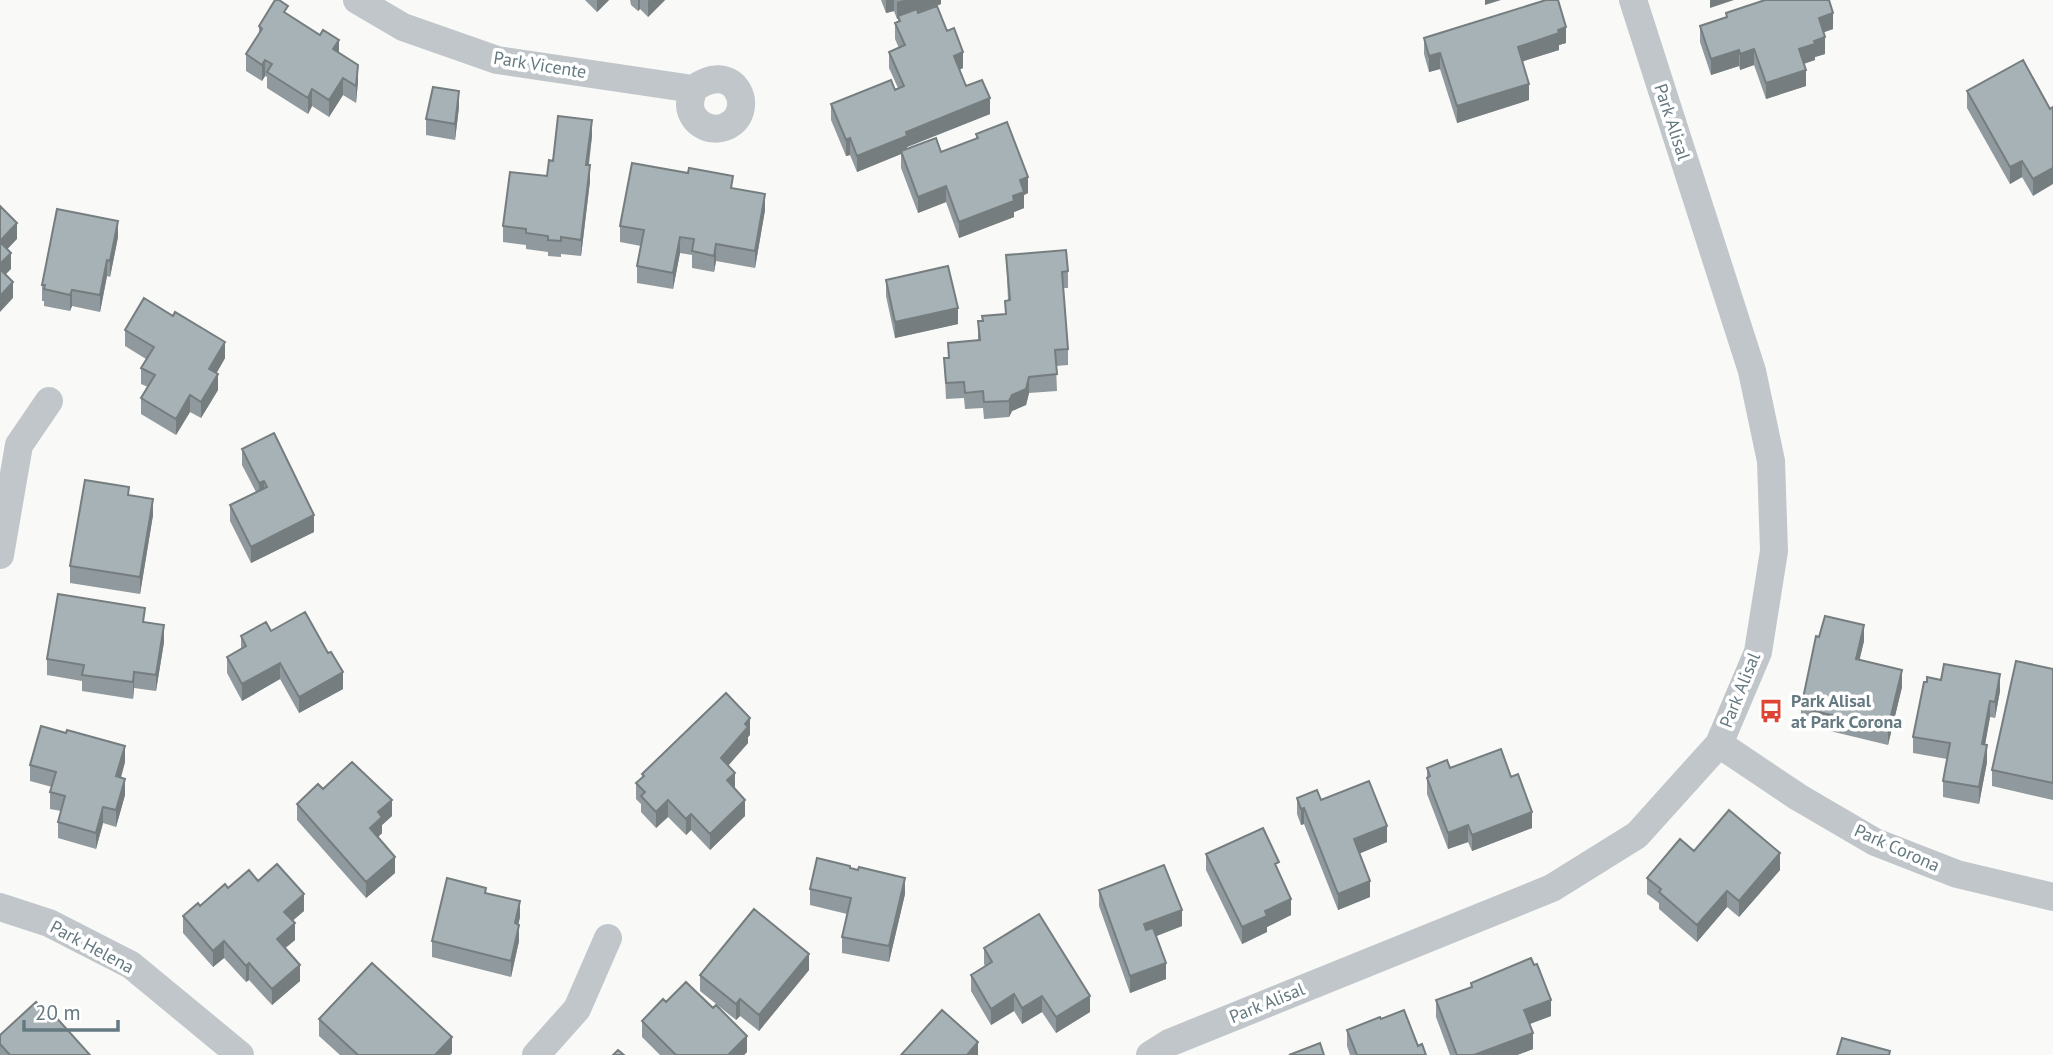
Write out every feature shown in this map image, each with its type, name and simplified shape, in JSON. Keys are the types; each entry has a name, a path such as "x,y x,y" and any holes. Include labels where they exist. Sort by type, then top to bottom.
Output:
{"street":[{"name":"Park Vicente","path":"357,0 403,27 497,60 693,89"},
{"name":"Park Alisal","path":"1150,1055 1169,1043 1552,888 1637,835 1718,744 1758,652 1774,551 1770,461 1752,371 1633,0"},
{"path":"0,555 19,445 48,401"},
{"name":"Park Corona","path":"1718,744 1798,797 1875,842 1957,874 2053,897"},
{"name":"Park Helena","path":"0,907 49,923 131,965 240,1055"},
{"path":"536,1055 577,1009 608,938"}],"building":[{"path":"275,0 288,6 284,12 320,35 323,30 339,40 333,49 358,65 356,86 343,78 329,100 312,89 308,98 267,72 272,64 265,60 262,65 246,54 262,29 259,26"},
{"path":"1546,0 1558,0 1566,27 1558,30 1559,33 1518,47 1529,84 1457,106 1440,53 1429,56 1424,38"},
{"path":"1765,0 1829,0 1833,13 1819,18 1825,37 1814,41 1815,44 1799,49 1806,70 1766,83 1754,49 1740,54 1739,50 1711,59 1700,26 1727,17 1726,13"},
{"path":"937,6 947,31 954,28 963,52 954,56 966,86 982,80 990,98 906,132 907,136 857,156 850,138 846,140 831,104 891,80 895,90 904,86 889,52 905,45 895,23 900,21 898,16"},
{"path":"2023,60 2050,109 2053,107 2053,168 2033,179 2022,161 2010,167 1967,91"},
{"path":"433,87 459,91 455,124 426,119"},
{"path":"558,116 592,120 586,165 590,165 581,240 561,237 561,241 548,240 548,236 526,233 526,229 503,226 510,172 547,176 549,160 553,161"},
{"path":"1007,122 1028,177 1020,180 1024,192 1013,196 1014,201 959,222 946,186 918,197 901,151 936,138 941,152 978,138 976,134"},
{"path":"632,163 688,173 689,168 733,176 731,188 765,194 755,251 716,244 714,256 692,251 694,239 680,237 673,273 637,266 644,230 620,226"},
{"path":"0,206 17,223 0,241"},
{"path":"57,209 118,221 100,295 72,290 70,295 44,289 45,285 42,285"},
{"path":"0,242 11,253 0,264"},
{"path":"1066,250 1068,271 1062,272 1068,349 1055,350 1057,374 1029,377 1026,389 1012,395 1009,401 984,402 983,391 965,393 964,382 946,383 944,358 949,358 948,343 980,340 978,321 983,321 982,316 1006,314 1005,301 1010,300 1006,255"},
{"path":"948,266 958,308 895,322 886,280"},
{"path":"0,269 13,282 0,296"},
{"path":"144,298 173,316 175,312 225,342 209,369 218,374 201,402 190,395 176,419 141,398 155,375 141,368 154,347 125,330"},
{"path":"274,433 314,515 251,547 230,505 267,487 264,481 259,483 242,449"},
{"path":"85,480 129,487 128,495 153,499 140,577 70,566"},
{"path":"58,594 145,608 143,622 164,625 156,675 134,672 133,682 82,675 84,665 47,659"},
{"path":"305,612 328,653 331,652 343,672 299,697 280,663 242,684 227,657 246,646 241,636 266,622 271,631"},
{"path":"1825,616 1864,625 1856,659 1902,670 1888,728 1801,708 1816,636 1819,637"},
{"path":"2016,661 2053,669 2053,783 1992,770"},
{"path":"1944,664 2000,674 1995,702 1990,701 1982,744 1987,745 1979,787 1943,781 1950,743 1913,737 1924,682 1927,682 1927,677 1941,680"},
{"path":"726,693 750,718 745,724 748,727 721,758 735,773 727,780 745,800 710,834 691,814 686,819 668,800 656,812 641,796 645,792 636,783 644,776 642,774"},
{"path":"41,726 66,733 67,730 125,746 116,776 125,779 116,810 103,807 96,833 58,822 65,796 50,792 56,772 30,765"},
{"path":"1501,749 1511,777 1518,774 1532,812 1472,835 1468,825 1448,833 1427,778 1430,776 1427,768 1447,760 1450,768"},
{"path":"352,762 392,800 378,812 382,817 370,828 395,857 366,882 297,804 318,784 323,789"},
{"path":"1369,781 1387,826 1354,839 1370,881 1338,894 1304,808 1301,809 1297,798 1317,790 1321,800"},
{"path":"1729,810 1780,853 1739,901 1727,891 1697,925 1647,878 1680,839 1694,851"},
{"path":"1263,828 1279,862 1275,864 1291,899 1265,911 1267,916 1242,927 1206,854"},
{"path":"817,858 858,870 859,867 905,878 889,946 842,937 851,898 810,889"},
{"path":"277,864 304,894 284,912 295,923 277,939 300,965 272,989 249,963 246,966 224,941 213,951 183,916 198,903 200,906 225,884 228,888 249,870 258,881"},
{"path":"1164,865 1182,910 1144,924 1146,930 1153,928 1166,963 1130,976 1099,890"},
{"path":"447,878 486,888 485,893 520,901 515,923 519,925 511,961 432,941"},
{"path":"754,909 809,954 759,1015 740,999 736,1004 700,975"},
{"path":"1039,914 1090,996 1056,1017 1042,996 1022,1008 1014,994 991,1009 971,975 992,962 984,948"},
{"path":"1531,958 1534,965 1537,964 1551,1000 1524,1010 1533,1033 1474,1055 1457,1055 1436,1000 1472,987 1471,983"},
{"path":"372,963 452,1037 435,1055 358,1055 319,1019"},
{"path":"686,982 713,1008 716,1005 747,1036 728,1055 676,1055 642,1021 663,999 666,1002"},
{"path":"36,1002 50,1019 54,1015 90,1055 10,1055 0,1044 0,1035"},
{"path":"942,1010 978,1042 967,1055 901,1055"},
{"path":"1404,1010 1418,1046 1422,1044 1426,1055 1357,1055 1347,1030"},
{"path":"1842,1038 1890,1051 1889,1055 1837,1055"},
{"path":"1320,1043 1324,1055 1289,1055"}],"place":[{"name":"Park Alisal at Park Corona","path":"1771,711"}]}
